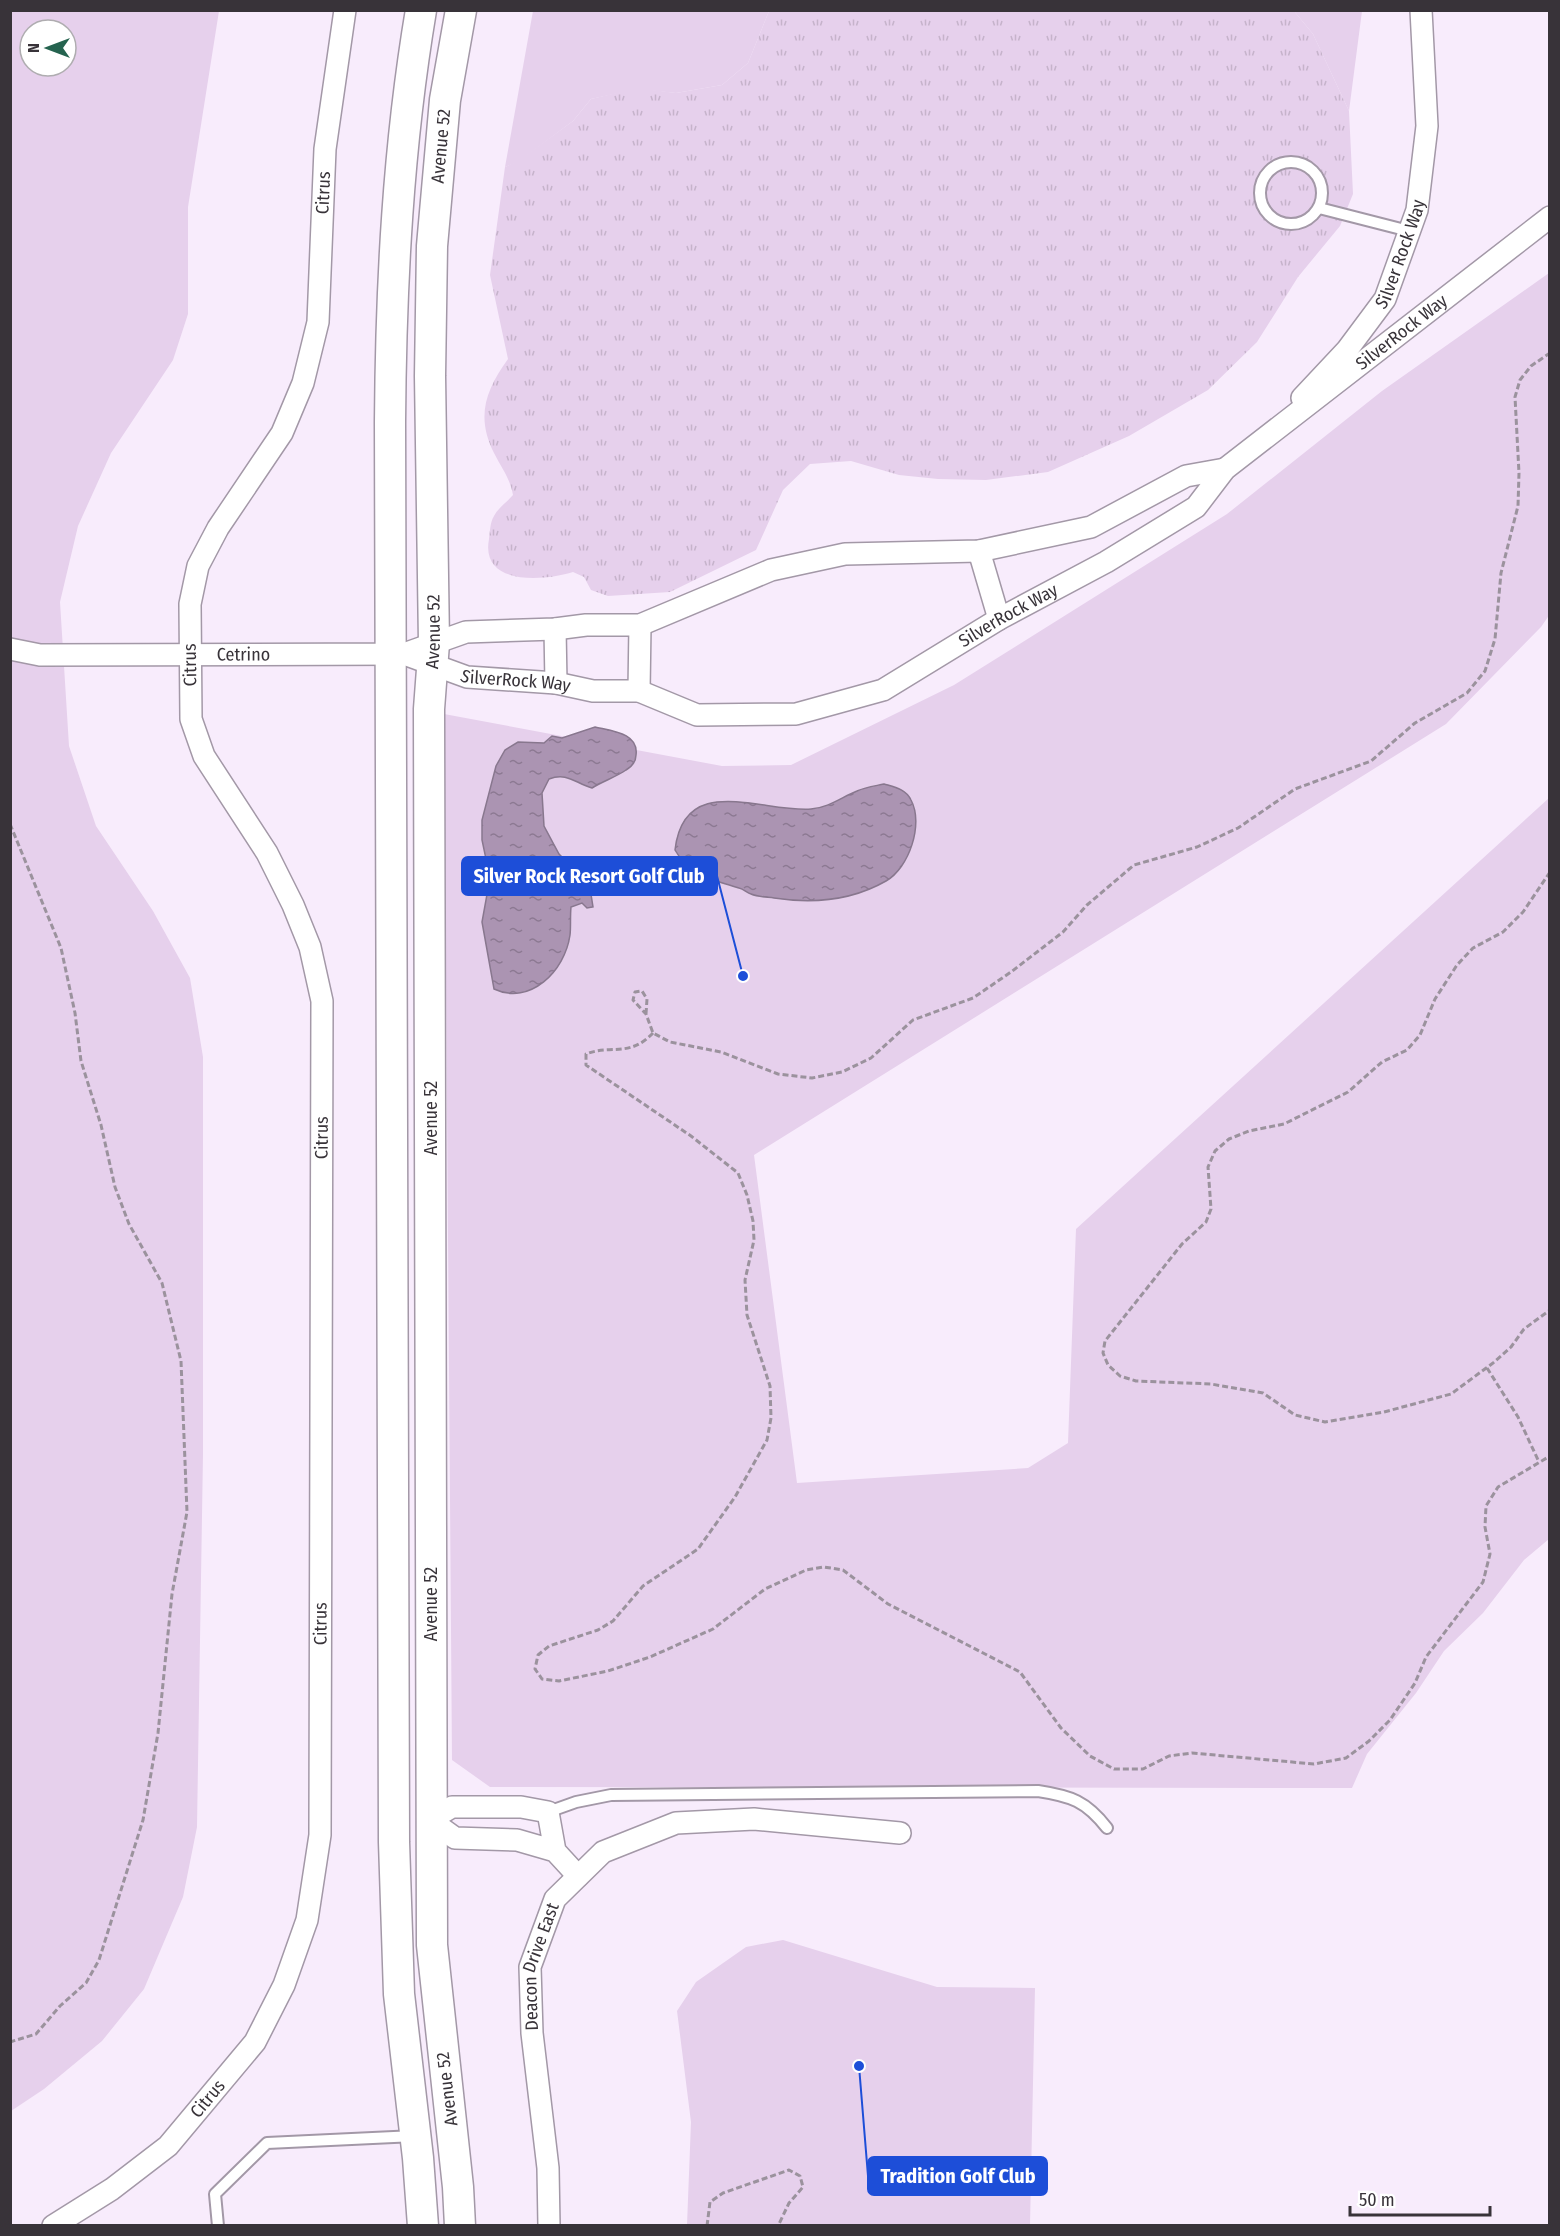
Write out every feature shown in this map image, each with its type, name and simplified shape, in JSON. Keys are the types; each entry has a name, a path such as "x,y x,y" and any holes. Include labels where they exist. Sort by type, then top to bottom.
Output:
{"main road":[{"name":"Avenue 52","path":"421,10 403,134 395,222 391,341 397,654 394,1842 399,1994 423,2226"},
{"name":"Avenue 52","path":"460,10 445,100 432,246 430,388 433,654 429,709 432,1945 458,2187 460,2226"}],"street":[{"name":"Citrus","path":"53,2226 112,2189 168,2146 255,2042 284,1984 307,1920 320,1835 322,1001 310,947 293,904 267,854 204,756 191,719 189,654 190,604 198,566 218,528 282,433 303,383 318,322 325,149 345,10"},
{"name":"Silver Rock Way","path":"1254,449 1347,350 1385,299 1417,210 1427,126 1421,10"},
{"name":"SilverRock Way","path":"433,654 467,677 556,683 593,691 639,691 697,715 796,714 883,690 999,619 1106,562 1196,507 1225,469 1254,449 1550,217"},
{"name":"SilverRock Way","path":"397,654 433,654 466,632 555,629 586,625 640,625 771,570 834,556 979,551 1090,527 1186,476 1225,469"},
{"path":"979,551 999,619"},
{"path":"639,691 640,625"},
{"path":"555,629 556,683"},
{"name":"Cetrino","path":"10,649 40,655 397,654"},
{"path":"555,1851 548,1812 521,1807 452,1807 430,1820 455,1838 517,1840 555,1851 578,1876"},
{"name":"Deacon Drive East","path":"549,2226 548,2168 532,2033 530,1967 555,1899 603,1852 676,1823 754,1819 900,1833"}],"lane":[{"path":"1294,162 1304,164 1319,178 1322,188 1319,208 1313,216 1294,224 1275,220 1262,204 1262,183 1274,167 1294,162"},
{"path":"1319,208 1409,231"},
{"path":"548,1812 576,1802 611,1795 1038,1791 1068,1795 1094,1811 1107,1828"},
{"path":"218,2226 215,2193 267,2143 415,2136"}],"path":[{"path":"646,1014 647,999 642,991 635,992 633,1000 646,1014 653,1033 670,1042 721,1052 778,1074 812,1078 842,1072 871,1058 913,1020 973,998 1011,972 1063,932 1088,905 1134,865 1197,847 1238,828 1295,789 1371,761 1416,723 1467,693 1485,670 1495,639 1501,573 1518,506 1520,473 1515,397 1520,380 1531,366 1550,353"},
{"path":"10,824 60,948 75,1013 81,1061 101,1125 116,1187 129,1224 162,1283 182,1361 187,1512 172,1594 158,1733 143,1820 99,1960 86,1983 60,2006 36,2034 10,2042"},
{"path":"1550,872 1524,912 1503,932 1473,948 1457,965 1435,999 1420,1035 1407,1050 1382,1062 1348,1092 1284,1124 1249,1131 1229,1138 1215,1151 1208,1167 1211,1209 1206,1222 1182,1244 1155,1276 1105,1341 1103,1353 1108,1365 1120,1376 1136,1381 1211,1384 1263,1393 1295,1415 1325,1422 1384,1412 1451,1394 1487,1368 1511,1347 1524,1329 1550,1310"},
{"path":"653,1033 642,1044 628,1050 594,1051 586,1054 586,1065 691,1136 738,1173 747,1195 753,1221 754,1240 745,1280 747,1315 770,1386 771,1418 766,1440 735,1497 698,1549 643,1586 613,1621 598,1630 549,1646 538,1655 535,1669 542,1679 559,1681 608,1671 650,1657 713,1629 765,1589 806,1570 824,1567 843,1570 888,1604 962,1640 1020,1672 1061,1728 1090,1756 1114,1769 1143,1769 1169,1756 1192,1753 1314,1764 1346,1758 1369,1741 1390,1720 1415,1683 1426,1657 1483,1582 1490,1554 1485,1527 1486,1506 1498,1487 1550,1456"},
{"path":"1487,1368 1518,1417 1539,1462"},
{"path":"706,2226 710,2202 723,2193 789,2170 800,2176 803,2187 789,2203 778,2226"}],"green space":[{"path":"11,11 219,11 188,207 188,314 173,360 111,453 78,526 60,602 69,746 96,826 153,911 190,978 203,1057 203,1454 197,1827 183,1897 144,1989 102,2041 44,2089 11,2111"},
{"path":"533,11 769,11 748,63 722,85 676,93 637,89 591,99 573,121 518,162 505,167"},
{"path":"769,11 1294,11 1313,34 1349,111 1353,194 1340,226 1298,277 1257,342 1208,390 1129,436 1048,472 986,480 899,475 851,461 810,464 783,490 756,550 670,592 608,596 591,590 584,577 573,572 531,578 504,572 494,565 489,554 490,530 496,513 513,495 508,478 488,440 484,416 489,393 508,359 490,275 505,167 518,161 573,121 591,99 637,88 676,93 722,85 748,63"},
{"path":"1294,11 1362,11 1349,111 1313,34"},
{"path":"1549,273 1550,614 1541,627 1446,724 754,1155 797,1483 1028,1468 1068,1443 1076,1229 1549,798 1549,1539 1524,1560 1483,1613 1444,1651 1416,1693 1367,1754 1352,1788 490,1787 452,1760 444,714 722,766 791,765 954,685 1227,514 1382,391"},
{"path":"783,1940 937,1987 1035,1988 1030,2225 687,2225 691,2122 677,2011 696,1982 746,1947"}],"water":[{"path":"595,727 623,734 629,738 636,748 636,758 633,764 592,788 566,777 555,777 549,779 542,793 544,826 559,854 580,875 593,878 590,888 593,907 587,908 582,903 571,907 567,948 561,961 544,982 520,993 507,993 494,989 482,922 490,878 482,840 482,820 496,766 505,750 518,742 544,743 552,736 562,738"},
{"path":"884,784 899,789 909,796 915,810 915,833 907,856 894,875 873,888 859,893 817,901 757,896 695,872 675,850 681,826 693,811 709,803 728,801 792,809 811,809 829,804 860,790"}],"place":[{"name":"Silver Rock Resort Golf Club","path":"743,976"},
{"name":"Tradition Golf Club","path":"859,2066"}]}
